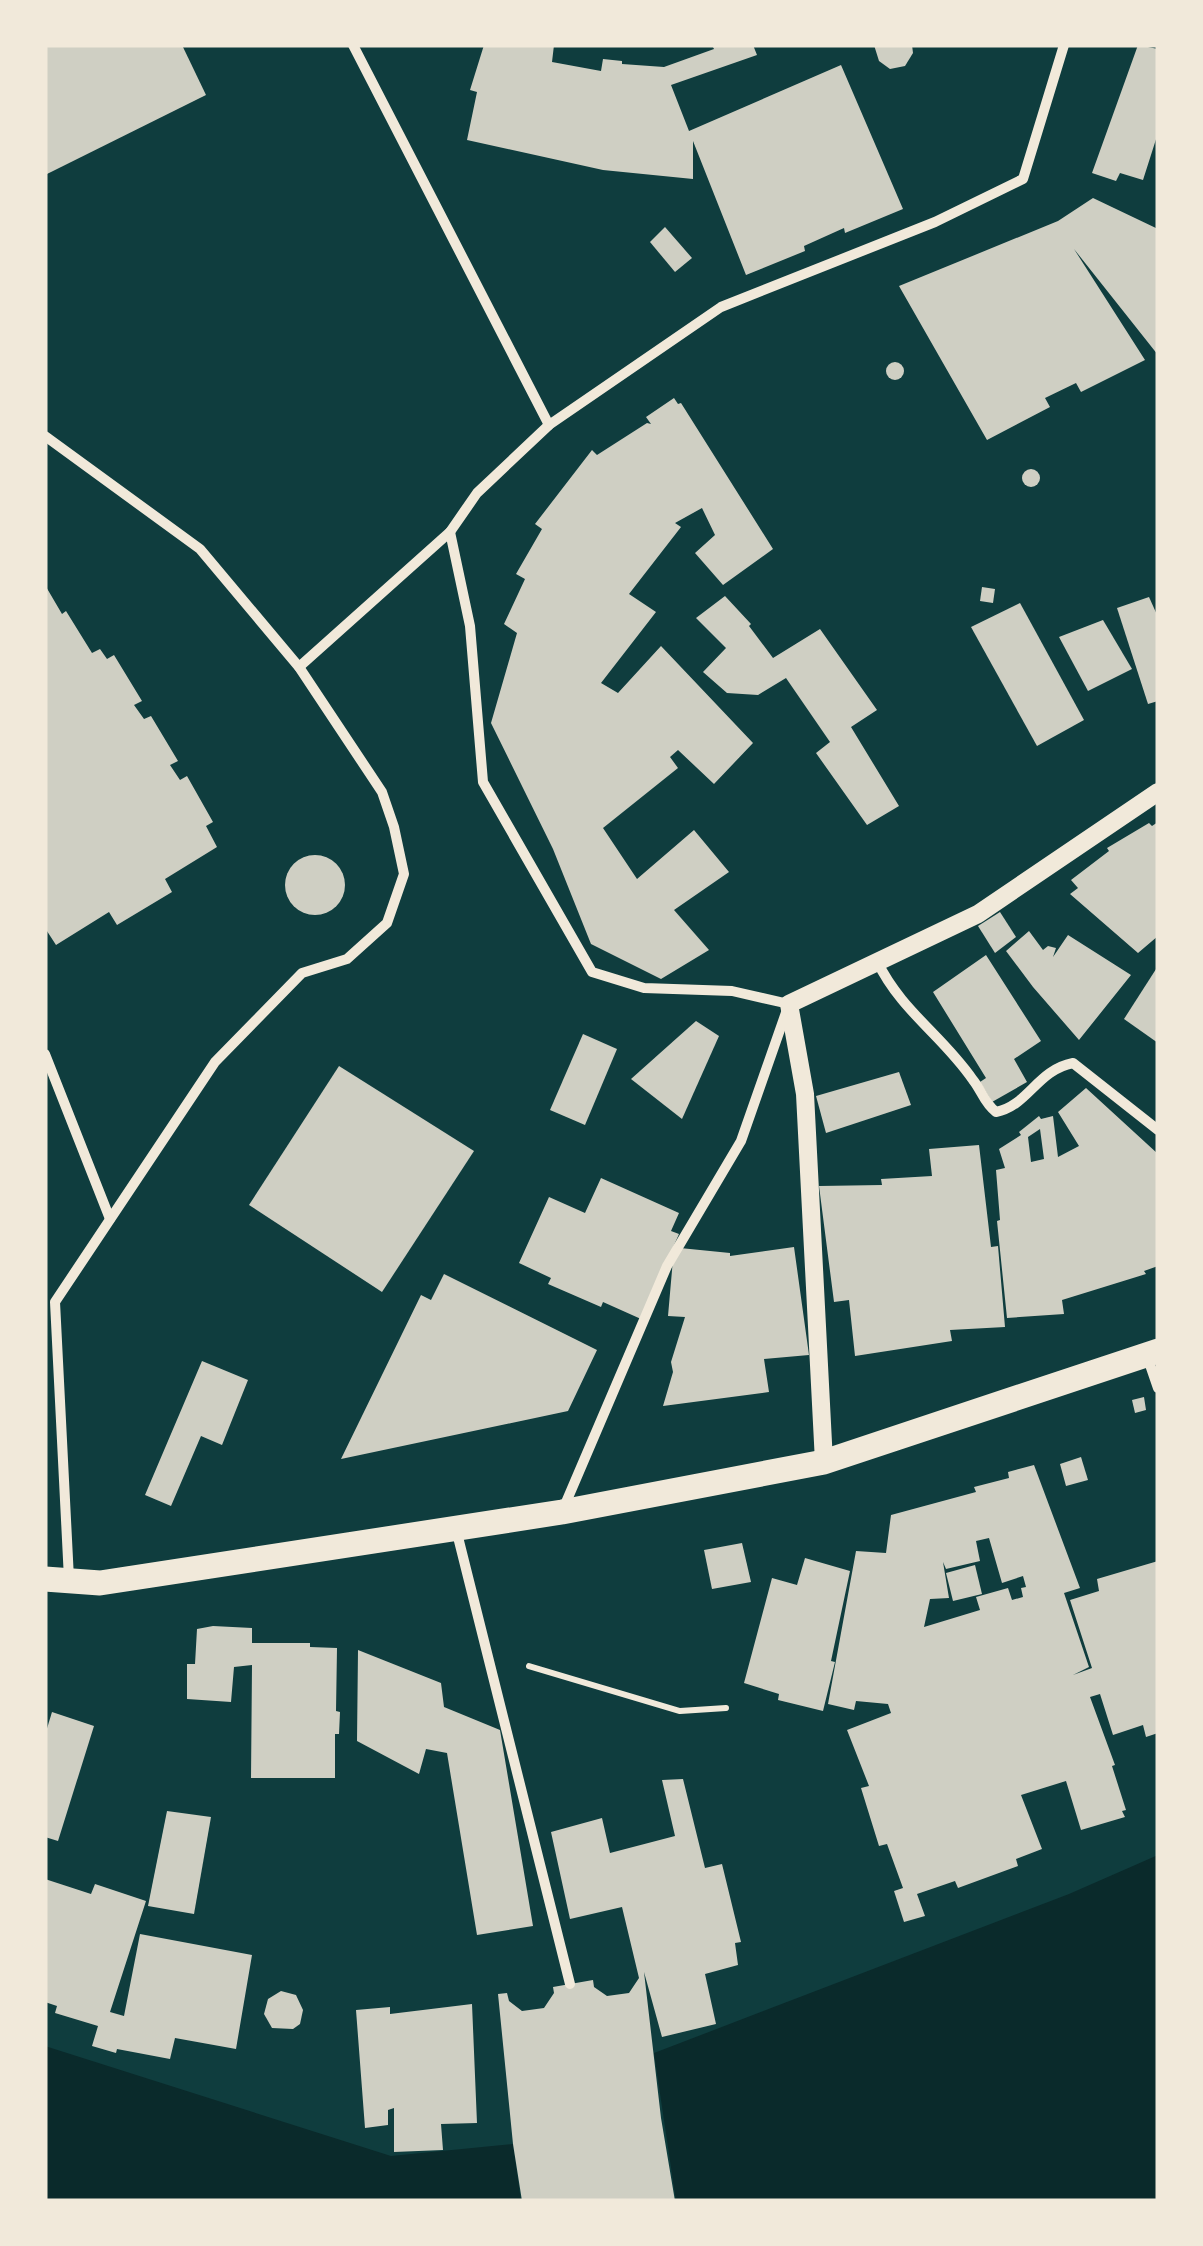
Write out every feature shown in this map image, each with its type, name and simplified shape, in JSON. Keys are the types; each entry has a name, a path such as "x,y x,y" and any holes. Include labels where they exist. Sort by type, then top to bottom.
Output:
{"main road":[{"path":"57,1580 100,1582 562,1512 824,1462 1152,1352"}],"street":[{"path":"352,45 549,425"},
{"path":"298,667 450,532 477,492 549,425 722,307 935,222 1023,179 1064,45"},
{"path":"45,436 200,550 298,667 382,792 404,874 387,922 347,959 302,973 215,1062 56,1302 57,1580"},
{"path":"450,532 470,626 483,782 592,972 644,988 732,991 789,1004 978,914 1158,792"},
{"path":"878,961 891,989 974,1080 987,1106 996,1112 1008,1110 1056,1066 1073,1063 1158,1130"},
{"path":"789,1004 804,1094 824,1462"},
{"path":"562,1512 667,1266 741,1141 789,1004"},
{"path":"45,1054 110,1220"},
{"path":"1152,1352 1158,1388"},
{"path":"456,1526 570,1984"}],"path":[{"path":"487,1654 680,1711 726,1708"}],"water":[{"path":"1158,1855 1158,2201 676,2201 654,2053 1069,1894"},
{"path":"45,2046 391,2156 513,2144 521,2201 45,2201"}],"building":[{"path":"45,45 182,45 206,95 45,175"},
{"path":"484,45 554,45 552,62 601,71 603,59 664,67 714,49 712,45 753,45 757,55 671,85 689,131 841,65 903,209 845,233 844,228 804,246 805,251 746,275 693,141 693,179 603,170 467,140 477,92 470,90"},
{"path":"874,45 912,45 913,53 905,66 890,69 879,61"},
{"path":"1138,45 1158,49 1158,133 1143,180 1120,173 1116,181 1092,173"},
{"path":"1093,198 1158,229 1158,355 1074,249 1145,360 1081,392 1076,383 1045,398 1050,407 987,440 899,286 1058,221"},
{"path":"665,227 692,258 675,272 650,242"},
{"path":"895,362 902,364 902,378 895,380 888,378 886,371 888,364"},
{"path":"674,398 681,403 773,549 723,585 695,553 715,535 702,508 675,523 681,527 629,594 656,612 601,683 618,693 661,646 753,743 714,784 678,750 670,757 678,768 603,828 637,879 694,830 729,872 674,910 709,950 661,979 591,944 553,849 491,723 517,633 504,624 525,579 516,574 542,529 535,524 592,450 597,455 651,424 646,417"},
{"path":"1031,469 1040,478 1031,487 1022,478"},
{"path":"45,585 92,653 100,649 107,659 114,655 142,701 134,705 144,719 151,716 178,761 170,765 180,780 187,776 213,822 206,826 217,847 165,879 172,892 117,925 109,912 56,945 45,928"},
{"path":"982,587 995,589 993,603 980,601"},
{"path":"725,596 751,624 773,658 820,629 877,710 851,727 899,806 867,825 816,753 830,742 786,678 758,695 727,693 703,672 726,648 696,618"},
{"path":"1149,597 1158,617 1158,701 1148,704 1117,608"},
{"path":"1020,603 1084,720 1037,746 971,627"},
{"path":"1103,620 1132,669 1088,691 1059,637"},
{"path":"1158,822 1158,936 1138,953 1070,894 1078,888 1071,880 1109,851 1107,848 1149,823 1152,826"},
{"path":"315,855 336,864 345,885 336,906 315,915 294,906 285,885 294,864"},
{"path":"1000,912 1016,937 995,953 978,926"},
{"path":"1029,931 1043,950 1048,946 1056,948 1053,957 1068,935 1131,975 1079,1040 1006,951"},
{"path":"986,955 1041,1041 1014,1059 1027,1082 992,1102 980,1082 986,1078 933,992"},
{"path":"1158,966 1158,1043 1124,1019"},
{"path":"696,1021 719,1036 682,1119 631,1079"},
{"path":"583,1034 617,1049 585,1125 550,1110"},
{"path":"339,1066 474,1151 382,1292 249,1205"},
{"path":"899,1072 911,1105 826,1133 816,1096"},
{"path":"1086,1088 1158,1154 1158,1266 1144,1271 1146,1274 1062,1300 1064,1314 1007,1318 997,1221 1000,1220 996,1170 1005,1168 999,1149 1021,1135 1019,1132 1039,1116 1053,1116 1058,1157 1079,1146 1058,1112","holes":["1040,1129 1044,1159 1031,1162 1028,1137"]},
{"path":"979,1145 991,1247 998,1246 1005,1327 950,1330 952,1341 855,1356 849,1300 834,1302 819,1186 882,1185 881,1179 932,1176 929,1149"},
{"path":"601,1178 679,1213 671,1231 679,1234 641,1319 548,1284 551,1278 519,1263 549,1197 585,1213"},
{"path":"794,1247 809,1355 764,1359 769,1392 663,1406 685,1317 668,1316 673,1259 680,1248 730,1256"},
{"path":"444,1274 597,1350 568,1411 341,1459 421,1295 431,1300"},
{"path":"202,1361 248,1380 222,1445 201,1436 171,1506 145,1495"},
{"path":"1144,1397 1146,1410 1135,1413 1132,1400"},
{"path":"1081,1457 1088,1480 1066,1486 1060,1464"},
{"path":"1034,1465 1080,1588 1064,1593 1089,1667 1073,1675 1092,1668 1070,1600 1099,1591 1097,1579 1158,1561 1158,1733 1146,1737 1143,1725 1113,1735 1100,1694 1090,1697 1115,1765 1112,1766 1125,1817 1081,1830 1066,1781 1021,1795 1042,1849 1016,1859 1018,1866 958,1888 955,1881 917,1894 925,1916 904,1922 894,1891 903,1888 887,1844 879,1846 861,1788 869,1786 847,1730 891,1713 888,1704 856,1701 854,1710 828,1704 856,1551 886,1553 891,1515 976,1492 974,1487 1009,1478 1008,1472","holes":["989,1538 1002,1583 1023,1576 1023,1597 1012,1600 1008,1588 976,1597 980,1610 924,1627 930,1599 949,1598 943,1562 946,1569 980,1561 976,1541"]},
{"path":"742,1543 751,1582 712,1589 704,1550"},
{"path":"805,1558 850,1571 823,1711 778,1700 779,1694 744,1683 772,1578 797,1585"},
{"path":"975,1565 982,1594 953,1601 946,1573"},
{"path":"252,1628 252,1643 310,1643 310,1647 337,1648 336,1711 340,1712 339,1734 335,1734 335,1778 251,1778 252,1665 234,1667 231,1702 187,1699 187,1664 195,1664 197,1629"},
{"path":"358,1650 441,1683 444,1707 500,1730 533,1926 477,1935 447,1753 426,1749 419,1774 357,1741"},
{"path":"52,1712 94,1726 58,1841 45,1837 45,1735"},
{"path":"683,1779 705,1868 722,1864 741,1942 735,1943 738,1965 705,1974 716,2024 662,2037 644,1972 675,2201 522,2201 498,1994 507,1993 509,2001 522,2011 544,2008 554,1993 553,1987 593,1980 594,1987 607,1996 629,1993 639,1978 622,1907 570,1919 551,1832 602,1818 610,1853 675,1836 662,1780"},
{"path":"167,1811 211,1817 194,1914 148,1906"},
{"path":"45,1879 91,1894 95,1884 146,1901 110,2012 124,2016 140,1934 252,1955 236,2049 175,2038 170,2059 92,2046 98,2026 55,2013 57,2006 45,2002"},
{"path":"281,1991 296,1995 303,2010 300,2024 293,2029 272,2028 264,2014 268,1999"},
{"path":"472,2004 477,2123 441,2124 443,2150 394,2152 394,2108 388,2110 388,2125 365,2128 356,2010 390,2007 390,2014"}]}
